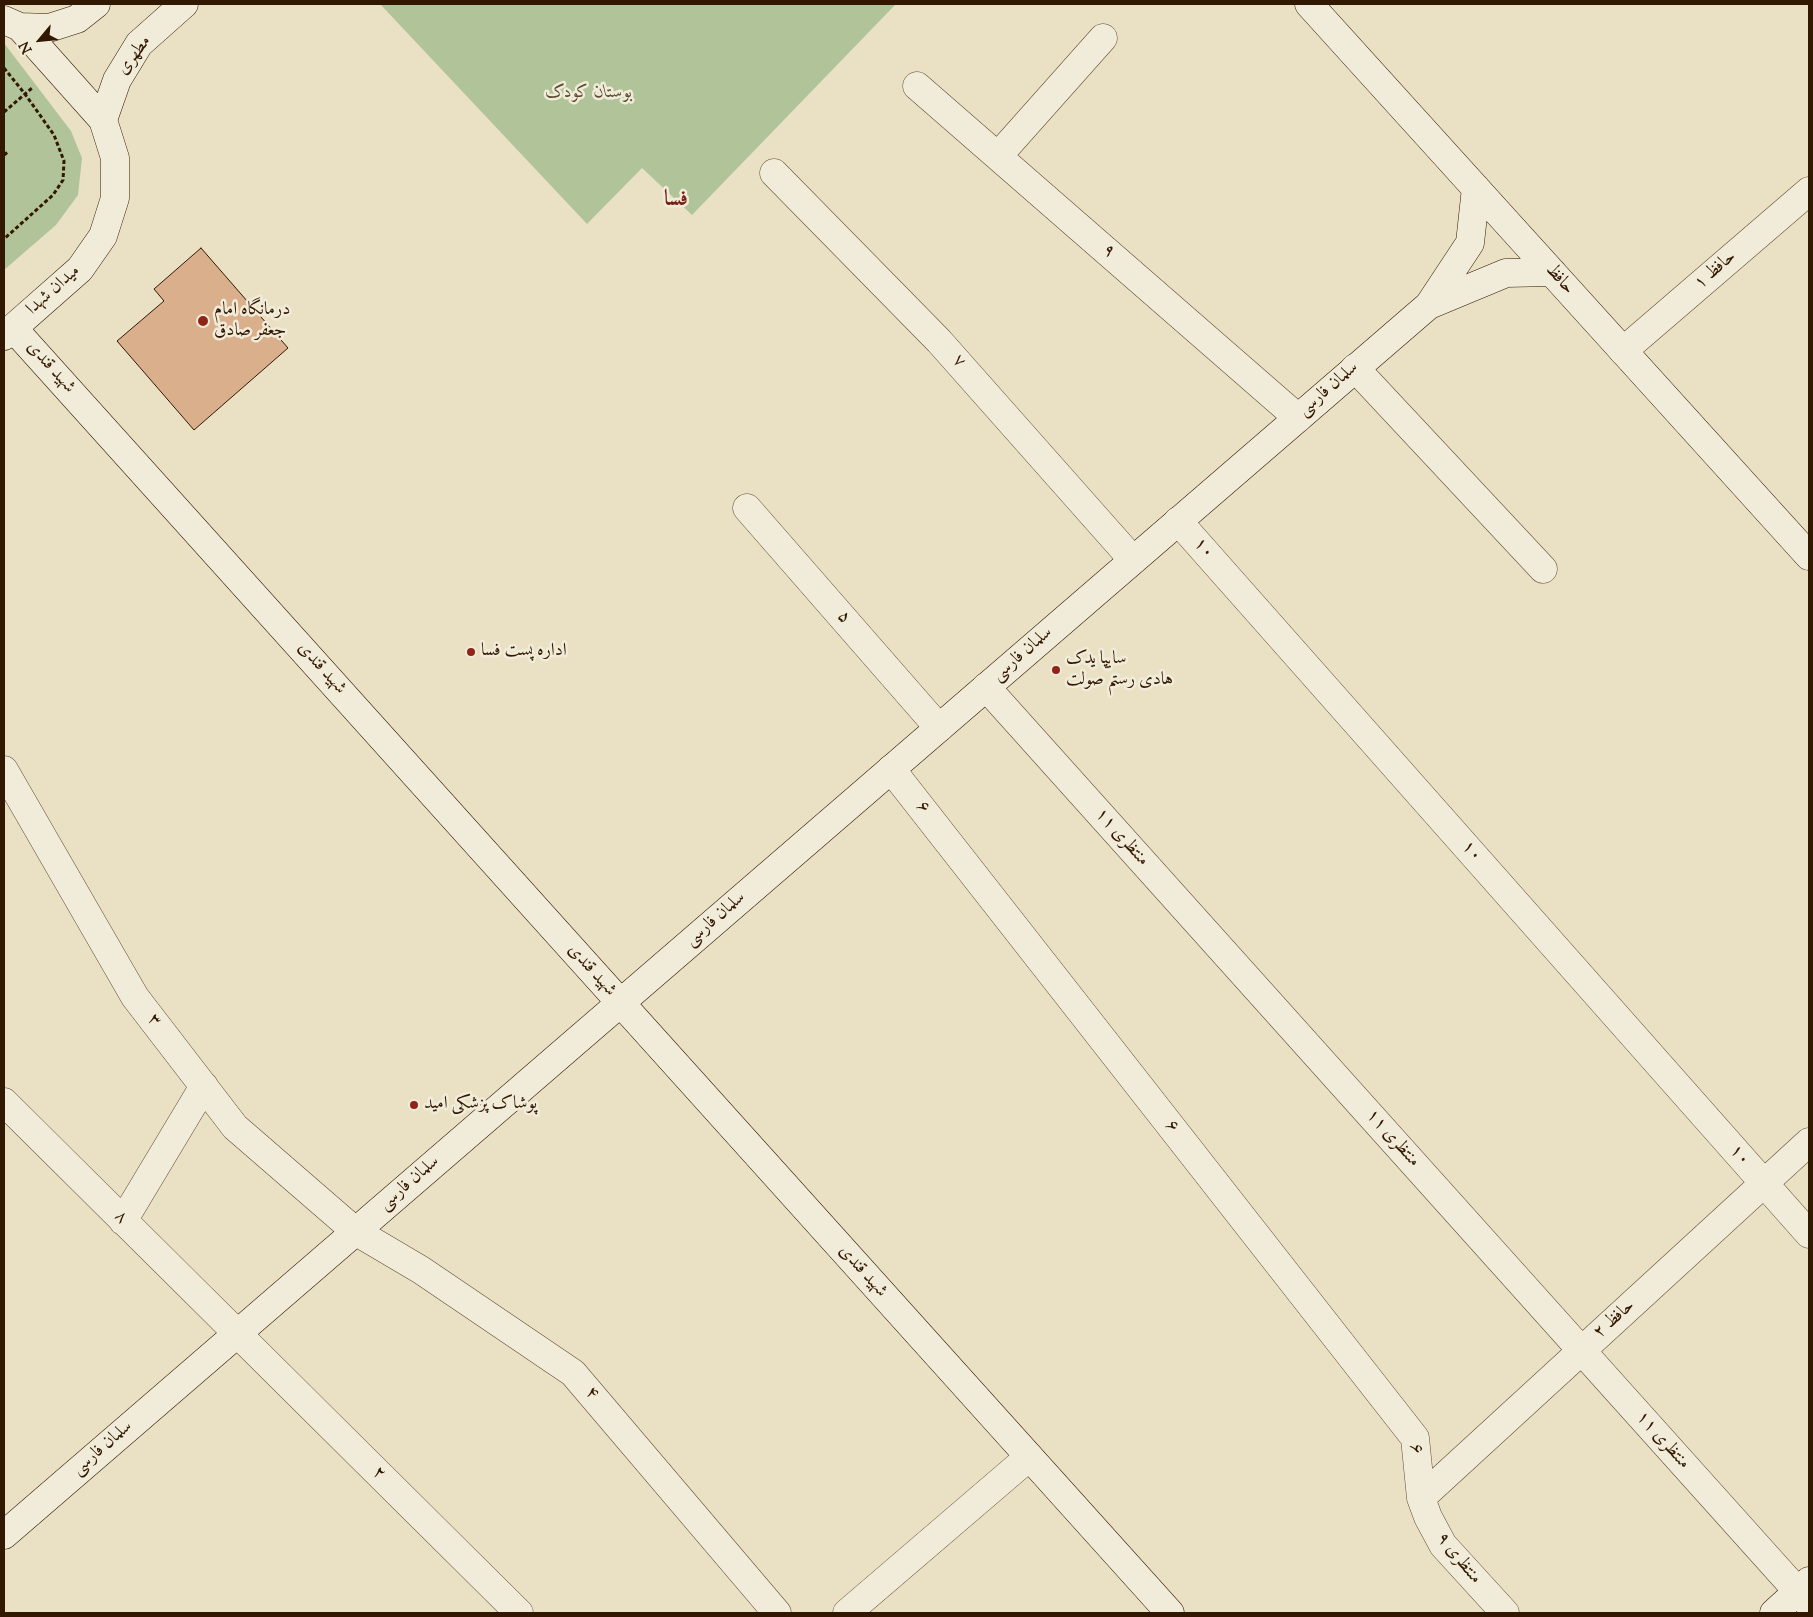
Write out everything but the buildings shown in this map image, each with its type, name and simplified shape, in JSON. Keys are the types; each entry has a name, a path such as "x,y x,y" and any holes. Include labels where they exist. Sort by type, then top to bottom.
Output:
{"street":[{"path":"12,23 49,28 77,18 96,4"},
{"name":"مطهری","path":"103,120 117,80 139,44 184,4"},
{"name":"حافظ","path":"1309,4 1809,556"},
{"name":"میدان شهدا","path":"8,332 80,269 103,236 115,198 115,158 103,120 12,23"},
{"path":"998,156 1103,38"},
{"name":"۹","path":"917,86 1298,418"},
{"name":"۷","path":"774,172 939,341 1133,560"},
{"path":"1429,305 1470,243 1476,188"},
{"name":"حافظ ۱","path":"1623,351 1809,192"},
{"path":"1429,305 1506,273 1552,272"},
{"name":"سلمان فارسی","path":"4,1535 1429,305"},
{"name":"شهید قندی","path":"8,332 620,1002 1170,1613"},
{"path":"1356,368 1543,570"},
{"name":"۵","path":"747,508 938,728"},
{"name":"۱۰","path":"1178,521 1809,1234"},
{"name":"منتظری ۱۱","path":"986,687 1582,1351 1805,1592"},
{"name":"۶","path":"891,769 1415,1438 1421,1498"},
{"name":"۳","path":"4,770 135,997 235,1127 356,1231"},
{"path":"123,1221 204,1086"},
{"name":"۸","path":"4,1102 236,1334"},
{"name":"حافظ ۲","path":"1421,1498 1809,1142"},
{"name":"۴","path":"356,1231 421,1270 573,1373 778,1613"},
{"name":"۲","path":"236,1334 519,1613"},
{"path":"847,1613 1029,1457"},
{"name":"منتظری ۹","path":"1421,1498 1442,1545 1505,1613"},
{"path":"1774,1613 1805,1592"}],"path":[{"path":"4,68 54,134 64,161 62,180 53,195 4,239"},
{"path":"4,112 36,85"},
{"path":"4,149 9,151 4,155"}],"green space":[{"name":"بوستان کودک","path":"380,4 896,4 692,215 642,168 587,224"},
{"path":"4,43 71,131 82,158 78,195 56,225 4,270"}],"place":[{"name":"درمانگاه امام جعفر صادق","path":"203,321"},
{"name":"اداره پست فسا","path":"471,652"},
{"name":"سایپا یدک هادی رستم صولت","path":"1056,670"},
{"name":"پوشاک پزشکی امید","path":"414,1105"}],"district":[{"name":"فسا","path":"676,201"}]}
